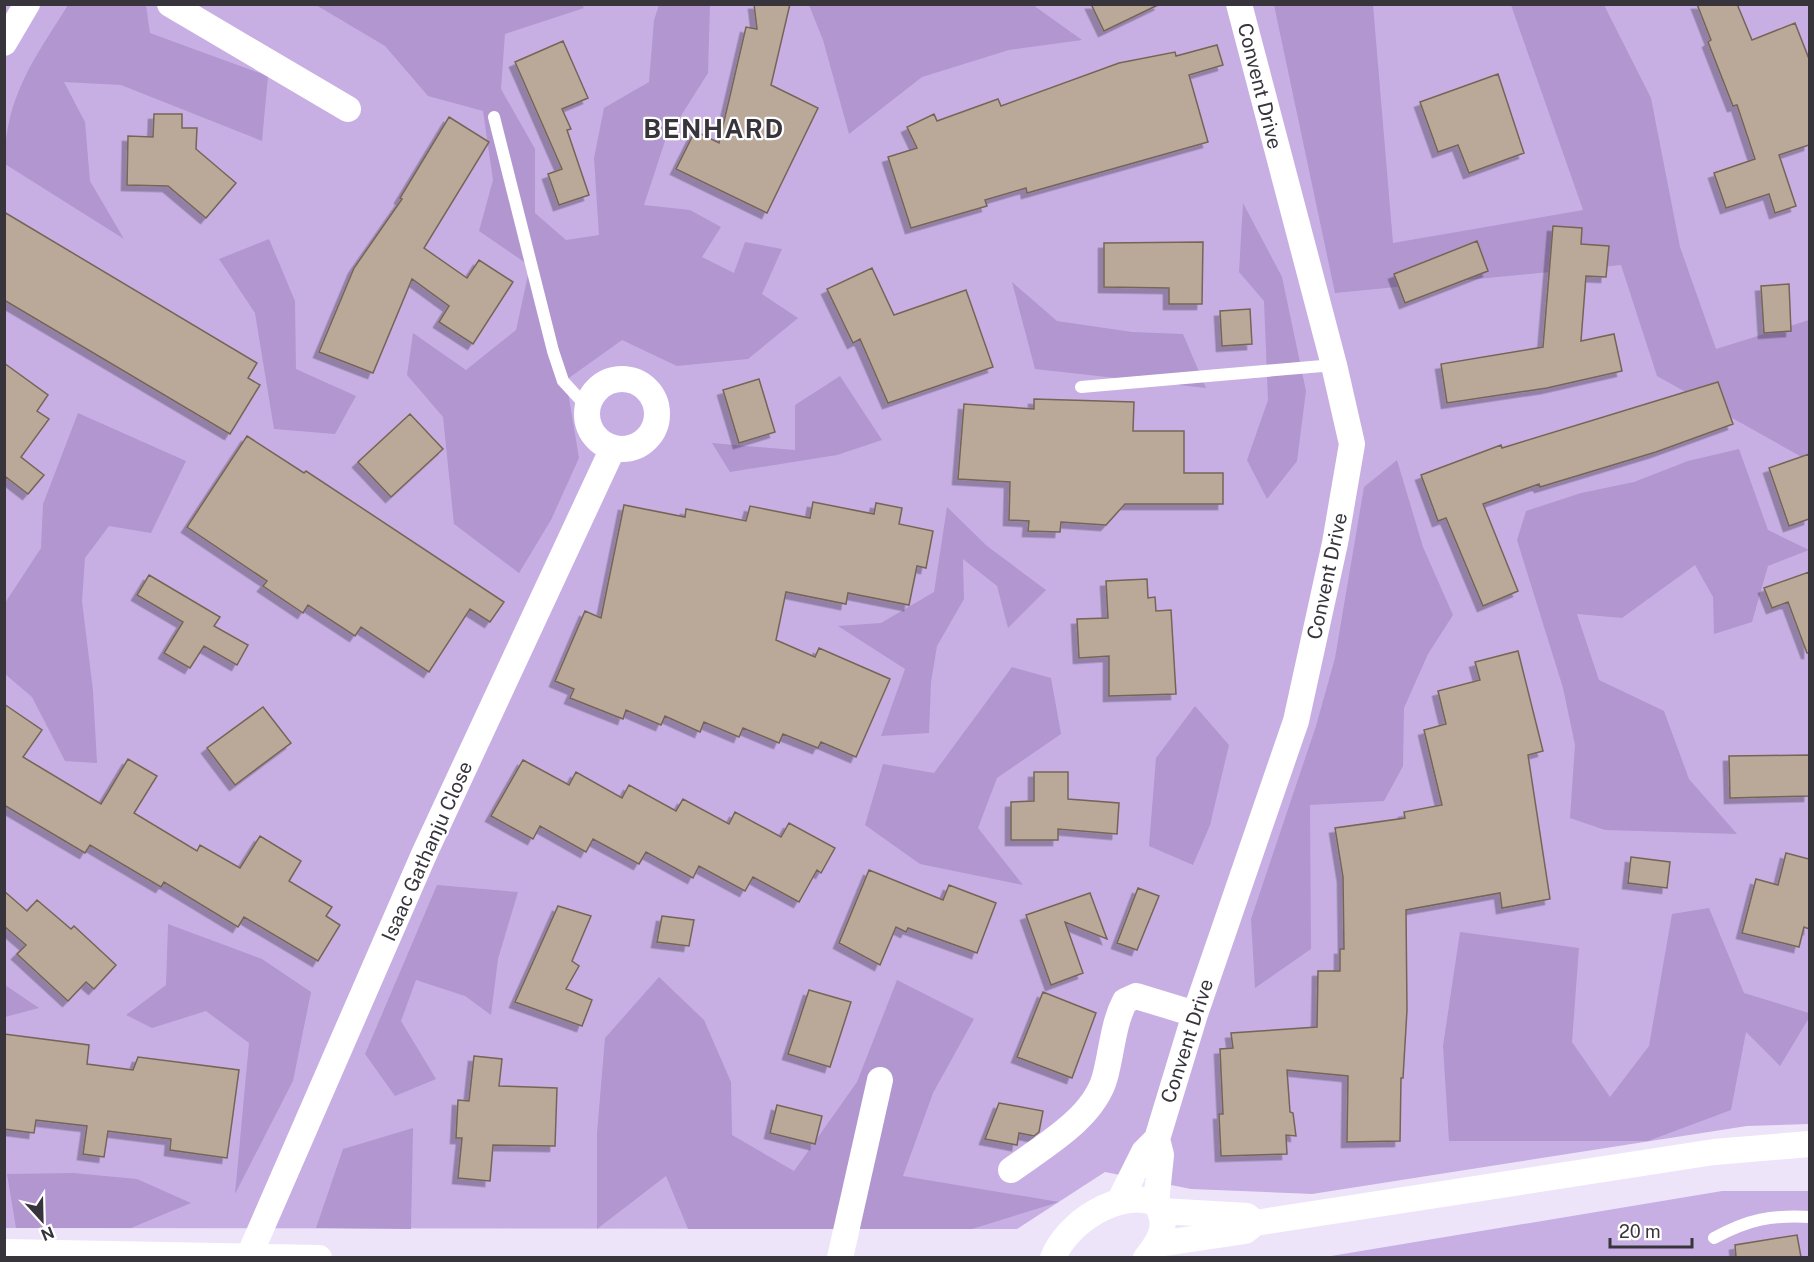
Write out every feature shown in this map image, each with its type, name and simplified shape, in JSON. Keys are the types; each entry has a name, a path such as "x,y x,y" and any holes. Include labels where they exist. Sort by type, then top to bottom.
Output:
{"street":[{"path":"4,43 27,4"},
{"path":"170,4 348,109"},
{"name":"Convent Drive","path":"1119,1202 1144,1152 1157,1138 1195,1014 1296,721 1330,566 1352,444 1334,365 1239,4"},
{"path":"627,379 643,385 654,399 658,413 655,427 647,439 634,447 613,448 597,440 588,425 587,407 595,392 609,381 627,379"},
{"name":"Isaac Gathanju Close","path":"249,1256 425,852 613,448"},
{"path":"1011,1170 1082,1115 1093,1099 1104,1080 1119,1013 1125,1000 1136,996 1195,1014"},
{"path":"840,1257 880,1080"},
{"name":"Convent Drive","path":"1152,1251 1162,1234 1159,1207 1161,1155 1157,1138"},
{"path":"1152,1251 1245,1231 1255,1223 1714,1152 1809,1144"},
{"path":"1046,1257 1068,1233 1104,1208 1135,1199 1159,1207 1247,1216 1255,1223"},
{"path":"4,1252 319,1257"}],"lane":[{"path":"494,117 553,351 563,381 587,407"},
{"path":"1081,387 1334,365"},
{"path":"1714,1238 1733,1228 1774,1215 1809,1217"}],"shaded area":[{"path":"581,4 584,8 505,34 501,89 535,149 535,213 566,240 599,235 594,158 604,108 649,82 654,20 659,5 710,5 708,73 665,141 644,205 690,210 721,227 702,257 734,273 745,242 782,249 762,294 798,318 748,359 677,366 622,340 566,380 579,458 551,520 519,573 454,524 443,417 407,375 413,333 466,370 516,330 530,266 479,231 493,180 483,111 428,96 385,46 316,5"},
{"path":"4,5 1809,5 1809,1124 1747,1126 1312,1194 1191,1189 1105,1172 1017,1229 5,1228"},
{"path":"68,5 146,5 150,33 268,76 262,141 121,85 64,82 85,122 90,181 124,239 5,164 6,140 16,99 33,61"},
{"path":"809,5 1033,5 1082,40 1009,50 922,77 849,134 823,40"},
{"path":"1274,5 1373,5 1393,243 1583,210 1511,5 1604,5 1651,98 1680,247 1716,349 1809,320 1809,461 1657,376 1621,265 1335,293"},
{"path":"1243,203 1282,277 1306,391 1297,461 1267,499 1247,460 1268,400 1264,301 1239,272"},
{"path":"269,239 295,301 296,369 356,396 335,434 274,429 255,313 219,259"},
{"path":"1012,282 1057,321 1132,332 1183,334 1206,388 1035,369"},
{"path":"840,376 882,440 837,455 730,472 712,443 795,450 795,405"},
{"path":"78,413 186,461 151,533 109,526 85,558 82,601 93,691 97,763 65,761 32,697 5,674 5,603 41,548 43,504"},
{"path":"1739,449 1768,530 1809,550 1768,566 1752,622 1714,634 1713,597 1695,565 1622,618 1577,614 1599,680 1664,711 1689,779 1737,834 1605,830 1570,818 1575,745 1563,688 1517,540 1526,511 1581,493 1634,482 1688,461"},
{"path":"1397,460 1423,547 1453,615 1428,654 1404,708 1403,766 1384,801 1310,805 1311,949 1255,988 1251,919 1316,726 1335,658 1364,487"},
{"path":"947,507 987,546 1046,590 1008,628 997,586 963,559 964,599 937,646 931,682 929,733 881,736 905,669 838,626 881,623 934,592"},
{"path":"1012,667 1051,678 1061,734 997,778 978,828 1023,885 920,864 865,825 883,764 934,773"},
{"path":"1195,706 1229,745 1210,825 1193,865 1149,846 1156,758"},
{"path":"437,885 518,892 498,959 491,1015 465,996 416,980 401,1021 436,1079 395,1096 365,1054"},
{"path":"1709,908 1744,993 1809,1013 1809,1018 1780,1066 1746,1032 1731,1110 1648,1141 1449,1141 1443,1046 1460,932 1579,948 1572,1042 1610,1097 1649,1046 1672,914"},
{"path":"168,924 262,959 311,992 293,1081 235,1194 249,1043 206,1011 152,1028 126,1015 166,985"},
{"path":"659,977 704,1020 731,1082 732,1135 794,1171 857,1082 897,980 974,1019 933,1093 903,1176 1059,1202 972,1229 688,1229 666,1176 597,1229 597,1133 605,1038"},
{"path":"5,985 39,1008 5,1017"},
{"path":"413,1128 411,1229 316,1228 343,1149"},
{"path":"73,1173 137,1179 191,1203 131,1228 16,1228 7,1174"},
{"path":"1722,1191 1809,1191 1809,1257 1319,1258"}],"building":[{"path":"754,4 790,4 771,85 818,108 767,213 676,169 695,131 719,143 746,27 757,29"},
{"path":"1091,4 1160,4 1104,31"},
{"path":"1697,4 1737,4 1752,40 1795,23 1809,59 1809,145 1779,155 1796,206 1775,213 1769,194 1726,208 1714,173 1755,159 1737,105 1733,106 1708,42 1711,40"},
{"path":"563,41 588,98 562,109 571,129 567,130 589,195 559,205 548,174 562,169 515,62"},
{"path":"1217,45 1223,65 1189,75 1208,142 1027,193 1026,188 985,200 987,206 911,228 888,157 917,148 907,127 934,114 937,121 998,99 1001,106 1119,63 1175,52 1176,56"},
{"path":"1498,74 1524,153 1469,173 1458,145 1438,152 1420,102"},
{"path":"154,114 182,114 182,128 197,128 196,149 236,183 206,218 168,186 127,185 128,136 153,137"},
{"path":"449,117 489,142 424,248 467,278 479,260 513,282 473,344 439,322 449,306 412,279 373,373 319,352 354,268 402,199 400,198"},
{"path":"4,212 257,363 248,378 260,385 230,434 4,300"},
{"path":"1553,226 1582,228 1581,244 1609,246 1606,277 1586,276 1581,341 1614,334 1622,371 1547,388 1447,403 1441,364 1543,347"},
{"path":"1477,241 1488,271 1405,303 1394,274"},
{"path":"1203,242 1202,304 1169,304 1169,288 1104,287 1104,243"},
{"path":"872,268 894,315 966,290 993,367 888,403 860,339 853,343 827,289"},
{"path":"1789,284 1791,331 1764,333 1761,286"},
{"path":"1250,309 1252,344 1222,346 1220,311"},
{"path":"4,363 48,395 37,411 49,419 21,457 44,475 28,494 6,477 4,480"},
{"path":"759,379 775,432 739,443 723,390"},
{"path":"1718,382 1733,424 1656,452 1540,487 1539,484 1483,504 1518,591 1483,606 1446,518 1438,521 1421,475 1501,445 1502,448"},
{"path":"1034,399 1134,402 1133,431 1184,431 1184,473 1223,473 1223,504 1125,504 1106,525 1061,522 1060,532 1028,531 1029,521 1009,520 1010,482 958,479 964,404 1034,409"},
{"path":"410,414 443,449 391,497 358,462"},
{"path":"247,436 304,473 306,471 504,602 490,622 470,609 429,672 361,627 355,636 308,605 303,613 263,586 267,581 187,527"},
{"path":"1809,454 1809,519 1789,526 1769,468"},
{"path":"813,502 874,514 876,503 902,508 899,524 933,531 926,568 917,566 909,605 848,593 846,604 786,592 776,640 815,657 819,648 890,679 856,757 821,742 818,748 783,734 779,743 743,728 739,737 704,722 700,732 665,716 661,725 626,710 623,719 570,698 574,689 555,681 585,611 601,618 624,505 685,517 686,509 746,521 750,506 810,518"},
{"path":"1809,572 1809,653 1807,653 1788,602 1772,608 1764,588"},
{"path":"149,575 220,617 214,626 248,645 237,665 204,646 190,668 164,653 183,622 137,595"},
{"path":"1147,579 1148,598 1155,597 1156,611 1171,610 1176,694 1109,696 1109,656 1079,658 1077,619 1108,618 1106,581"},
{"path":"1518,651 1543,751 1528,755 1550,899 1502,908 1500,893 1406,910 1407,1010 1403,1078 1401,1078 1400,1141 1347,1142 1348,1076 1287,1070 1290,1112 1293,1113 1296,1136 1286,1135 1287,1154 1221,1156 1219,1114 1223,1114 1220,1049 1233,1048 1231,1033 1317,1027 1318,971 1340,971 1340,949 1344,949 1343,877 1335,828 1405,818 1404,812 1442,805 1424,730 1446,724 1438,691 1480,680 1475,662"},
{"path":"4,704 42,730 23,757 101,804 128,759 157,776 134,813 197,851 200,845 240,868 260,836 301,861 289,881 332,907 326,916 340,925 318,961 244,917 238,927 164,882 161,887 90,845 85,853 4,805"},
{"path":"263,707 291,743 235,785 207,748"},
{"path":"1809,755 1809,796 1730,798 1729,756"},
{"path":"523,760 569,785 576,772 622,798 629,785 676,811 683,799 729,824 735,812 781,837 789,823 835,848 821,873 817,870 799,902 753,877 745,891 699,866 693,878 646,852 639,864 593,839 586,852 540,826 533,839 491,816"},
{"path":"1034,772 1068,772 1068,799 1119,803 1117,834 1058,829 1058,840 1011,840 1011,802 1034,801"},
{"path":"1786,853 1809,859 1809,929 1804,927 1799,947 1742,933 1756,879 1778,885"},
{"path":"1631,857 1670,862 1667,888 1628,883"},
{"path":"869,870 943,900 949,885 996,903 977,953 908,928 906,932 896,927 880,965 839,943"},
{"path":"1138,888 1159,896 1137,950 1117,943"},
{"path":"4,891 27,911 37,900 71,929 74,926 116,965 94,989 86,982 68,1001 17,954 26,945 4,926"},
{"path":"1090,893 1107,939 1065,922 1083,973 1051,985 1026,915"},
{"path":"558,906 591,916 572,961 579,966 566,989 592,1000 582,1026 515,1002"},
{"path":"662,916 694,920 689,946 657,942"},
{"path":"809,990 851,1002 830,1067 788,1054"},
{"path":"1043,992 1096,1013 1072,1078 1017,1057"},
{"path":"4,1034 89,1045 87,1064 133,1070 138,1057 239,1070 227,1158 170,1150 171,1139 108,1131 104,1157 83,1154 87,1126 36,1120 34,1133 4,1129"},
{"path":"474,1056 502,1059 499,1086 557,1088 555,1146 493,1145 490,1181 458,1178 462,1138 456,1138 458,1100 469,1101"},
{"path":"999,1103 1043,1111 1039,1132 1034,1136 1019,1133 1017,1145 985,1139"},
{"path":"777,1105 822,1116 815,1144 770,1133"},
{"path":"1797,1235 1801,1257 1736,1257 1735,1245"}],"district":[{"name":"BENHARD","path":"714,128"}]}
